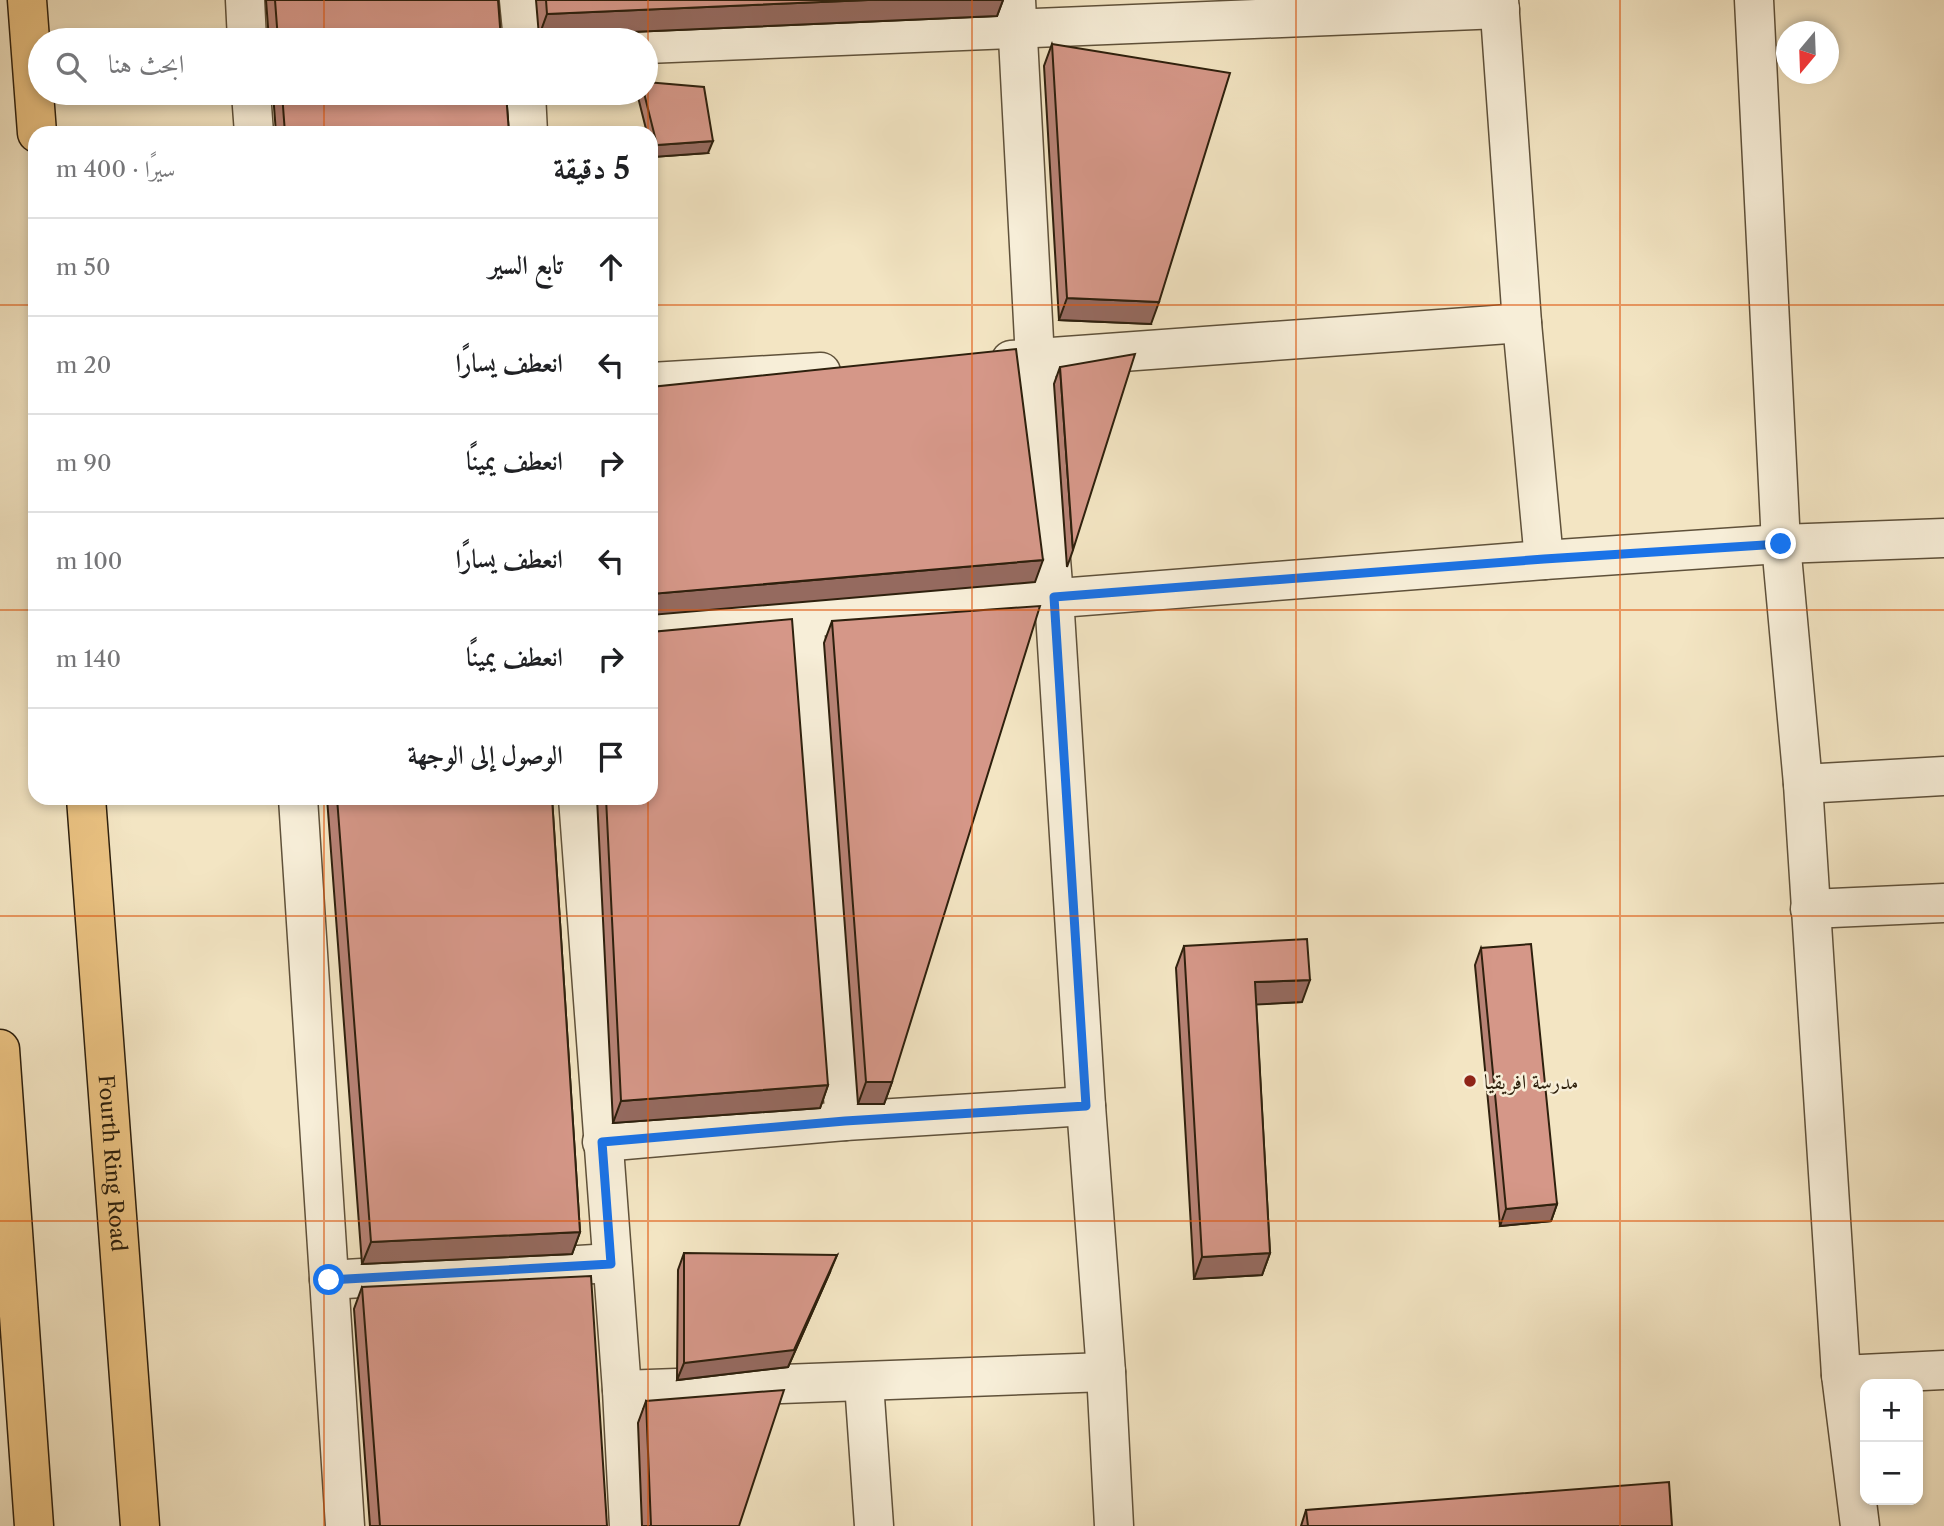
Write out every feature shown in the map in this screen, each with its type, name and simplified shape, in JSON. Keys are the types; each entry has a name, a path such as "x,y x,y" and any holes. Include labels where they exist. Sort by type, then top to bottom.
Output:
{"main road":[{"path":"27,0 29,28"},
{"path":"35,105 36,126"},
{"name":"Fourth Ring Road","path":"87,805 140,1526"},
{"path":"0,1049 34,1526"}],"street":[{"path":"244,0 246,28"},
{"path":"519,0 522,28"},
{"path":"1754,0 1781,544 1802,784 1841,1375 1860,1526"},
{"path":"658,43 1017,15 1499,5 1522,323 1544,559"},
{"path":"1017,15 1035,359 1054,597 1114,1526"},
{"path":"252,105 253,126"},
{"path":"527,105 528,126"},
{"path":"981,362 1522,323"},
{"path":"658,382 857,370"},
{"path":"658,629 1544,559 1781,544 1944,538"},
{"path":"804,617 845,1121"},
{"path":"1802,784 1944,776"},
{"path":"298,805 345,1526"},
{"path":"578,805 622,1391 629,1526"},
{"path":"1810,909 1944,903"},
{"path":"602,1142 845,1121 1086,1106"},
{"path":"329,1280 611,1264"},
{"path":"1841,1375 1944,1370"},
{"path":"622,1391 1105,1373"},
{"path":"864,1383 874,1526"}],"building":[{"path":"275,0 498,0 500,28 277,28"},
{"path":"546,0 868,0 547,14"},
{"path":"1052,44 1230,73 1159,302 1067,298"},
{"path":"658,83 704,87 713,141 658,145 658,126 652,126 647,105 658,105"},
{"path":"283,105 507,105 508,126 284,126"},
{"path":"1016,349 1043,560 658,593 658,386"},
{"path":"1135,354 1073,550 1060,367"},
{"path":"1040,606 892,1082 866,1082 832,621"},
{"path":"792,619 828,1085 621,1101 606,805 658,805 658,631"},
{"path":"338,805 552,805 580,1232 371,1242"},
{"path":"1307,939 1310,980 1255,982 1270,1253 1202,1257 1184,946"},
{"path":"1531,944 1557,1204 1506,1209 1481,948"},
{"path":"684,1253 837,1255 794,1350 684,1363"},
{"path":"591,1276 607,1526 380,1526 362,1287"},
{"path":"784,1390 739,1526 651,1526 646,1401"},
{"path":"1669,1482 1672,1526 1308,1526 1306,1510"}],"place":[{"name":"مدرسة افريقيا","path":"1470,1081"}],"route":[{"path":"329,1280 611,1264 602,1142 845,1121 1086,1106 1054,597 1544,559 1781,544"}]}
